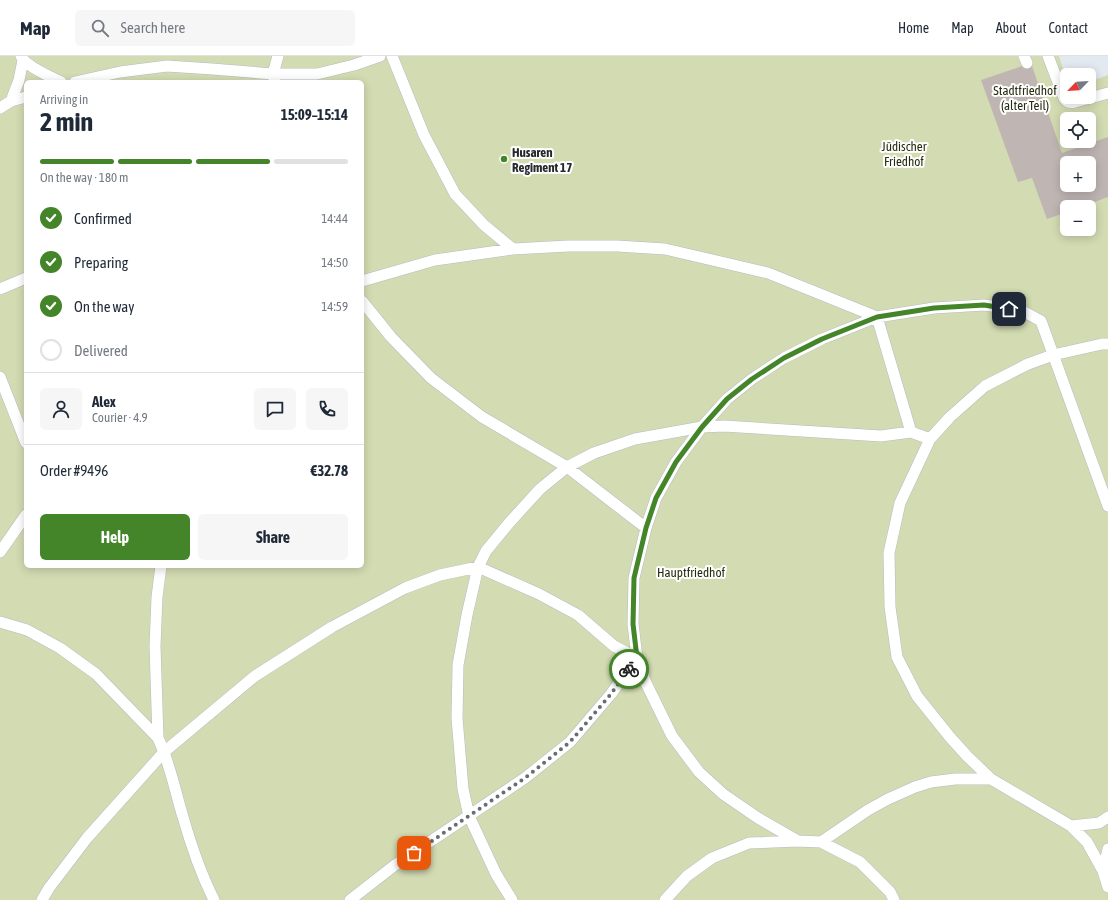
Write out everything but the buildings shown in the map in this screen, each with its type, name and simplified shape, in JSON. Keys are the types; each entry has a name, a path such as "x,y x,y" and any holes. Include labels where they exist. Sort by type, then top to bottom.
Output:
{"lane":[{"path":"273,79 278,56"},
{"path":"84,80 165,61 273,79 317,74 354,66 380,56"},
{"path":"392,56 424,135 455,194 484,225 513,249"},
{"path":"1048,56 1066,101 1070,103 1076,102 1108,93"},
{"path":"11,102 19,80 22,58 43,74 56,80"},
{"path":"0,108 24,98"},
{"path":"364,281 435,260 513,249 568,246 617,246 665,249 768,273 877,317"},
{"path":"0,289 24,279"},
{"path":"364,303 391,337 432,378 482,417 567,467 646,528"},
{"path":"798,841 758,818 723,794 699,772 672,736 646,683 637,658 633,624 634,578 646,528 656,498 676,462 702,427 727,399 752,379 784,358 822,339 877,317 934,308 984,305 1021,310 1041,321 1108,506"},
{"path":"877,317 911,432"},
{"path":"1108,344 1053,355 1028,364 985,386 950,418 930,439 900,503 889,553 890,607 897,657 917,696 967,756 991,779 1071,826 1087,842 1103,871 1108,887"},
{"path":"0,377 24,438"},
{"path":"512,900 496,874 469,816 463,789 457,718 458,665 478,567 486,551 514,517 540,489 567,467 594,453 635,438 702,427 724,426 882,436 911,432 930,439"},
{"path":"0,552 24,518"},
{"path":"42,900 49,888 87,838 164,752 255,676 332,626 405,588 440,575 478,567 539,594 578,615 614,646 637,658"},
{"path":"158,738 155,646 157,597 161,568"},
{"path":"0,622 27,630 60,648 96,674 158,738 164,752 183,818 204,879 214,900"},
{"path":"350,900 384,873 525,778 570,742 611,694 637,658"},
{"path":"822,842 868,810 915,787 931,782 955,779 991,779"},
{"path":"1071,826 1099,823 1108,817"},
{"path":"665,900 687,876 712,858 749,843 798,841 822,842 860,862 890,892 894,900"},
{"path":"1103,871 1108,849"}],"green space":[{"name":"Hauptfriedhof","path":"0,56 1059,56 1063,68 1060,68 1060,104 1096,104 1096,79 1108,75 1108,900 0,900"}],"way so far":[{"path":"414,853 525,778 570,742 611,694 629,669"}],"place":[{"name":"Husaren Regiment 17","path":"504,159"}],"route":[{"path":"629,669 637,658 633,624 634,578 646,528 656,498 676,462 702,427 727,399 752,379 784,358 822,339 877,317 934,308 984,305 1009,309"}],"park label":[{"name":"Stadtfriedhof (alter Teil)","path":"1025,98"},
{"name":"Jüdischer Friedhof","path":"904,154"}]}
